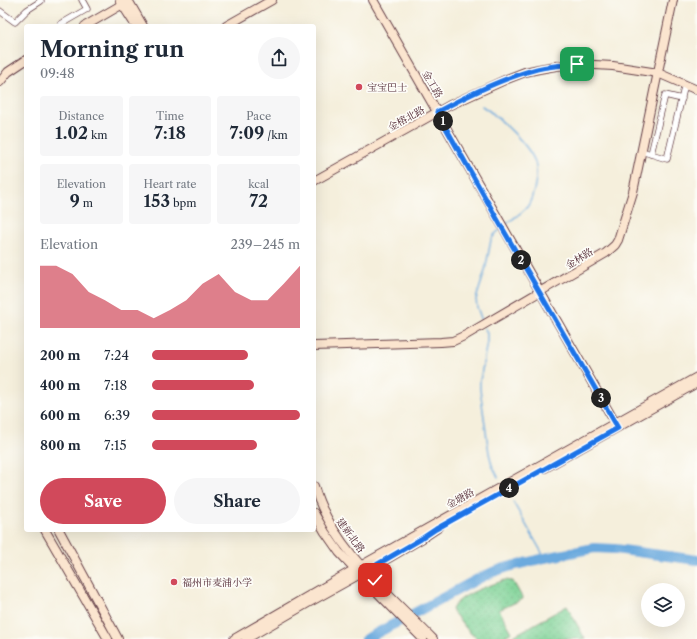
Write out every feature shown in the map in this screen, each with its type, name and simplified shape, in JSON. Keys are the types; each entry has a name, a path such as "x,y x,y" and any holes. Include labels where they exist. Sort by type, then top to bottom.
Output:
{"street":[{"path":"0,11 15,22 26,10 41,1 40,0"},
{"path":"61,24 88,9 82,0"},
{"path":"230,24 272,0"},
{"name":"金工路","path":"373,0 500,224 617,425"},
{"name":"金林路","path":"316,346 448,342 462,337 494,319 606,253 615,245 620,235 633,192 673,0"},
{"path":"88,24 125,1"},
{"path":"125,1 135,24"},
{"path":"125,1 142,24"},
{"path":"0,82 8,72 24,61"},
{"name":"金榕北路","path":"316,180 465,97 525,72 548,67 590,64 658,73 697,90"},
{"path":"641,151 667,159 685,84"},
{"path":"651,154 665,95 682,99"},
{"name":"金塘路","path":"234,639 360,570 421,539 697,377"},
{"name":"金塘路","path":"617,425 697,383"},
{"name":"建新北路","path":"316,491 335,533 360,570"},
{"name":"建新北路","path":"316,516 339,552 360,570 401,611 413,624 423,639"},
{"path":"46,532 108,639"},
{"path":"60,532 118,639"},
{"name":"金塘路","path":"246,639 360,570"},
{"name":"建新北路","path":"413,624 433,639"}],"green space":[{"path":"505,580 513,581 523,599 499,610 512,632 501,639 478,639 470,633 452,609 456,603 469,594"},
{"path":"567,606 585,639 508,639"}],"waterway":[{"path":"482,106 520,139 532,155 536,165 537,172 530,203 522,212 505,225"},
{"path":"482,321 476,299 485,271 491,240 501,229"},
{"path":"484,327 487,333 487,342 480,389 489,453 492,465 498,477"},
{"path":"513,502 545,558"},
{"path":"366,639 493,572 545,558 594,548 615,549 697,560"}],"place":[{"name":"宝宝巴士","path":"359,87"},
{"name":"福州市麦浦小学","path":"174,582"}],"route":[{"path":"375,580 366,571 436,529 618,428 437,112 465,97 525,72 561,65 577,64"}]}
